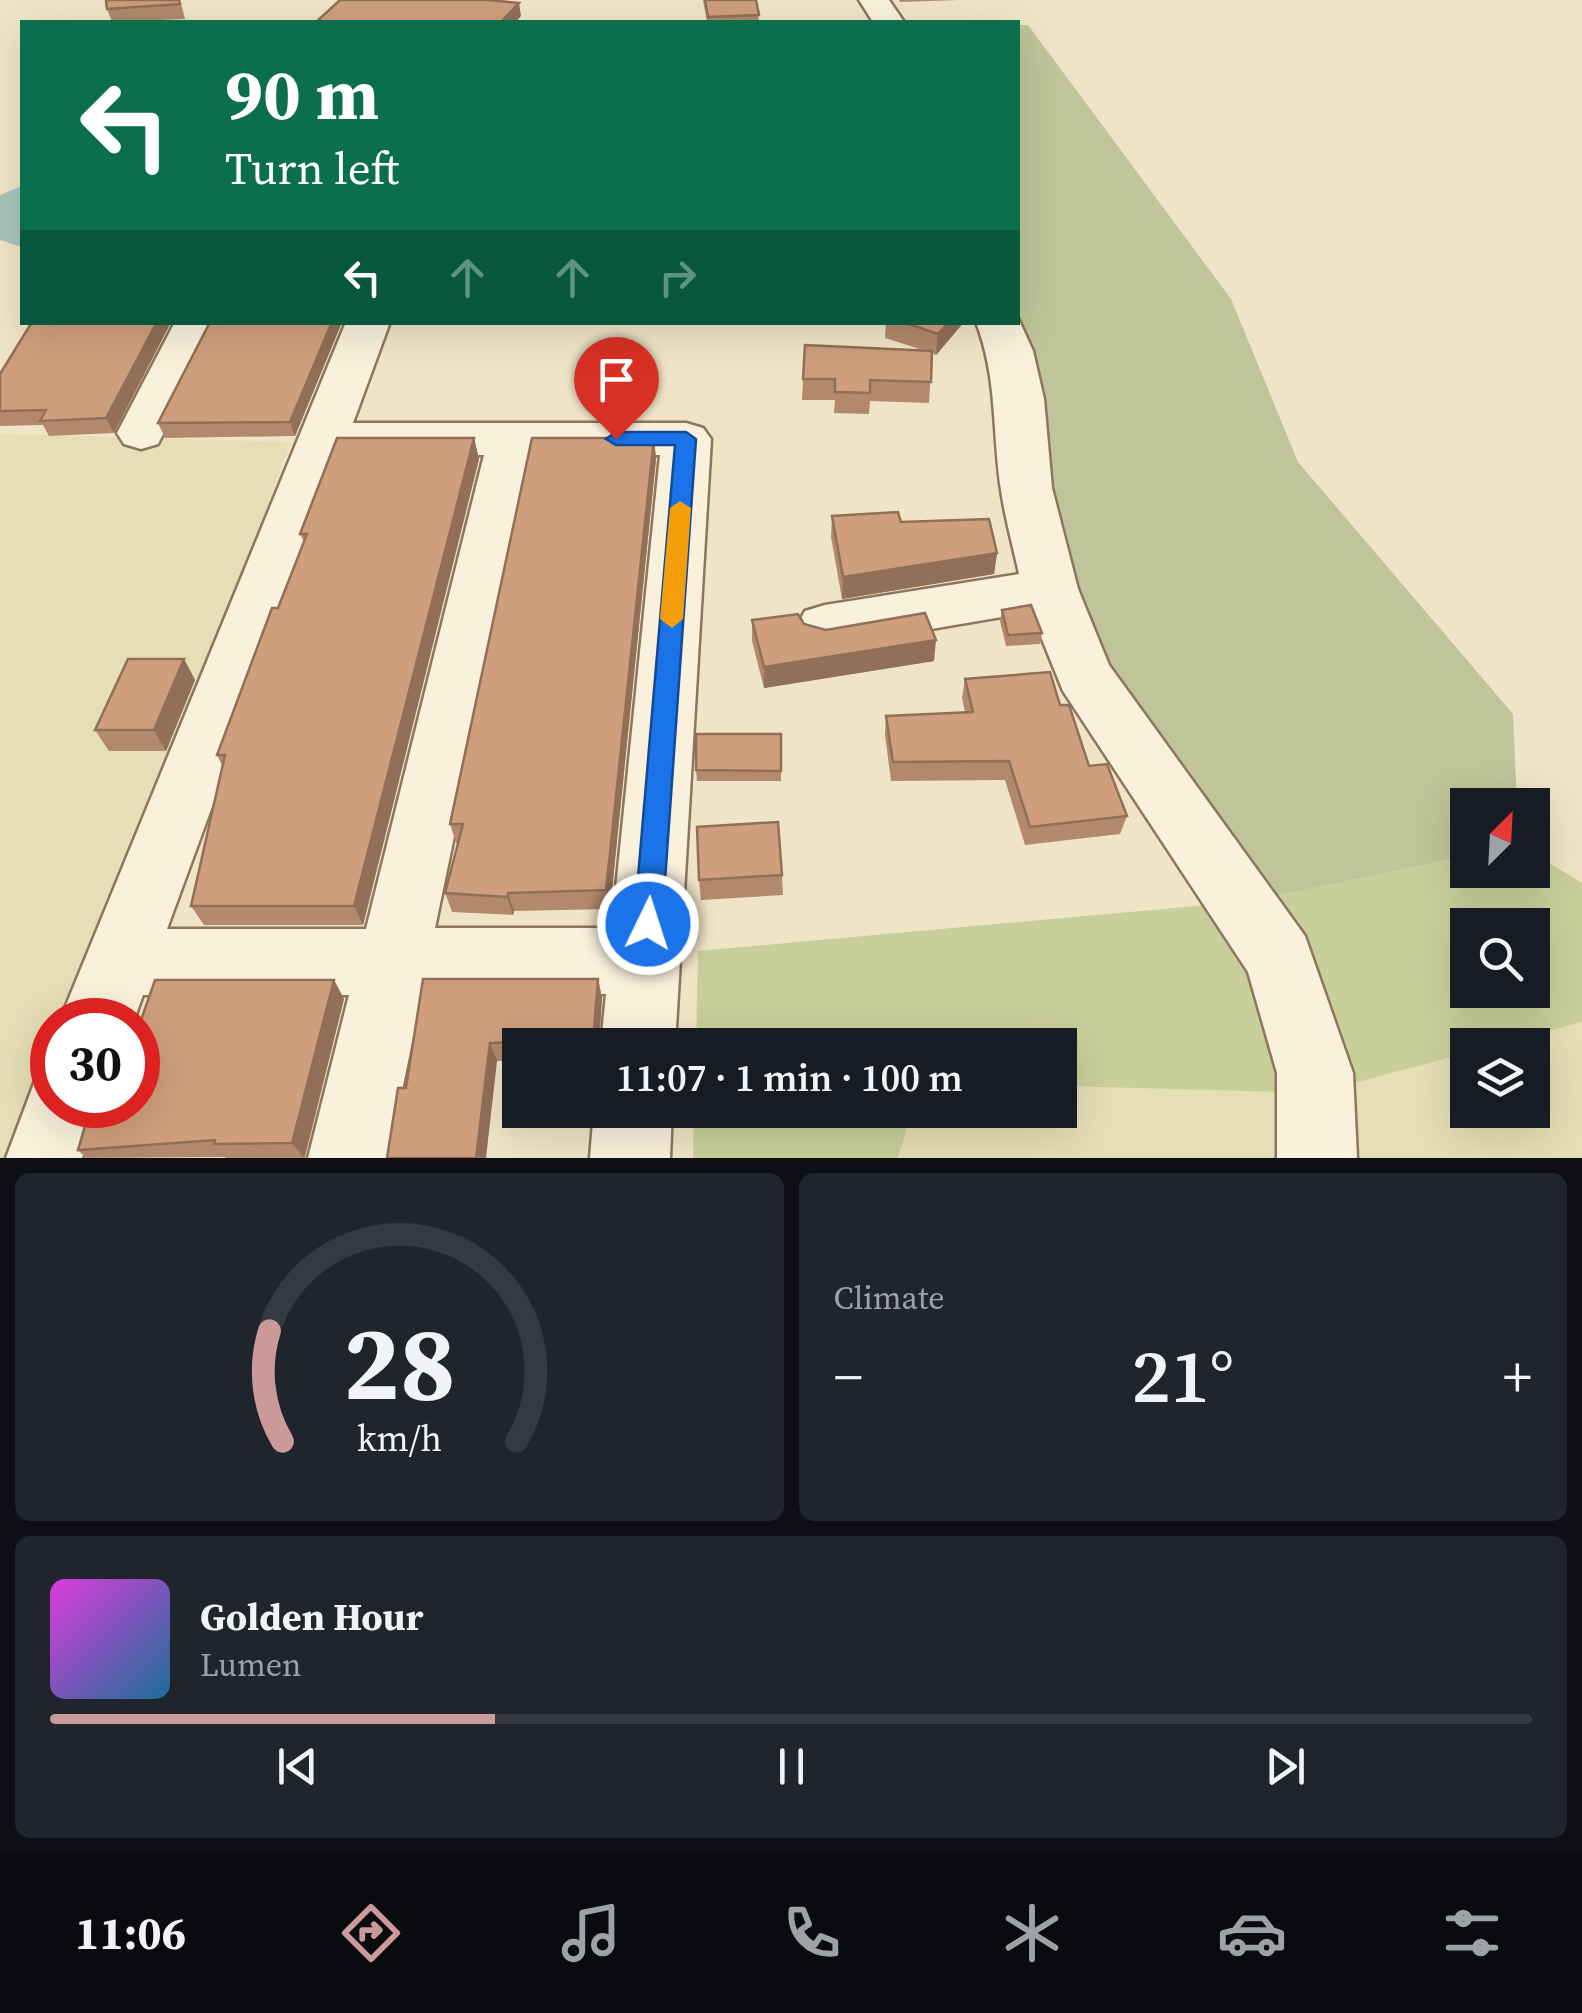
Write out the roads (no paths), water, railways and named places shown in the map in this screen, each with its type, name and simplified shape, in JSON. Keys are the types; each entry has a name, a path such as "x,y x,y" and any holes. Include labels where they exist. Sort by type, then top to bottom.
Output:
{"street":[{"path":"141,433 195,325"},
{"path":"367,325 108,991 392,962 645,961"},
{"path":"999,325 1010,351 1020,399 1026,488 1050,590 1084,676 1280,959 1315,1073 1317,1158"},
{"path":"322,439 686,439 639,1028"},
{"path":"348,1158 512,439"},
{"path":"826,626 1050,590"},
{"path":"630,1158 632,1128"}],"waterway":[{"path":"20,207 13,222 20,228"}]}
